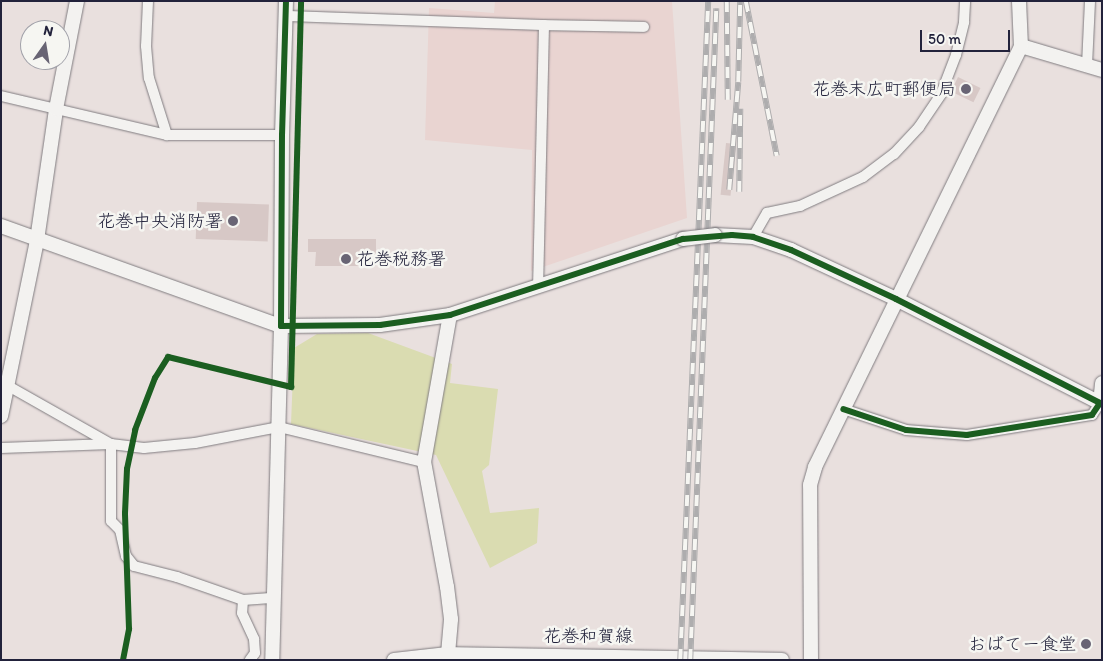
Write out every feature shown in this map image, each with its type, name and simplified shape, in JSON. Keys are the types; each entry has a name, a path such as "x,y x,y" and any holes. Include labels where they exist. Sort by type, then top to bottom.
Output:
{"street":[{"path":"1,416 4,384 37,240 56,109 77,1"},
{"path":"148,1 146,46 148,78 168,135"},
{"path":"272,660 279,427 282,135 286,1"},
{"path":"753,237 767,213 800,206 863,177 894,154 919,127 941,94 956,55 964,22 964,1"},
{"path":"811,660 810,485 815,467 896,298 1021,46 1019,1"},
{"path":"1087,65 1090,1"},
{"path":"286,16 644,27"},
{"path":"538,286 544,25"},
{"path":"1021,46 1102,70"},
{"path":"1,96 168,135 282,135"},
{"path":"1,226 281,326 380,325 450,316 683,239 715,235 753,237 791,250 896,298 1101,403"},
{"path":"448,657 450,619 447,587 424,462 450,316"},
{"path":"4,384 111,444"},
{"path":"843,408 906,430 967,435 1092,415 1101,403 1102,384"},
{"path":"1,448 111,444 144,448 196,443 279,427 424,462"},
{"path":"111,444 111,521 120,530 126,556 134,566 177,576 243,600 274,598"},
{"path":"243,600 242,613 254,639 254,653 250,660"},
{"name":"花巻和賀線","path":"394,660 448,657 782,660"}],"shaded area":[{"path":"495,1 672,1 687,218 531,271 532,150 425,140 429,8 494,13"}],"green space":[{"path":"368,333 452,364 450,383 498,389 489,465 482,471 490,513 539,508 537,543 490,568 436,455 291,424 294,348 317,334"}],"building":[{"path":"958,77 980,88 973,102 951,91"},
{"path":"726,143 736,144 731,196 721,195"},
{"name":"花巻中央消防署","path":"197,202 269,205 268,241 196,239"},
{"name":"花巻税務署","path":"308,239 376,239 376,266 315,266 316,252 308,252"}],"railway":[{"path":"680,660 708,1"},
{"path":"727,1 728,100"},
{"path":"729,190 738,82 740,1"},
{"path":"746,1 777,156"},
{"path":"690,660 716,9"},
{"path":"739,192 740,109"}],"cycle path":[{"path":"286,1 282,135 281,326 380,325 450,315 683,239 732,235 753,237 791,250 896,299 1100,403 1092,415 967,435 906,430 843,409"},
{"path":"123,660 129,629 125,513 127,469 135,430 155,378 168,357 291,387 301,1"}],"place":[{"name":"花巻末広町郵便局","path":"966,89"},
{"name":"花巻中央消防署","path":"233,221"},
{"name":"花巻税務署","path":"346,259"},
{"name":"おばてー食堂","path":"1086,644"}]}
